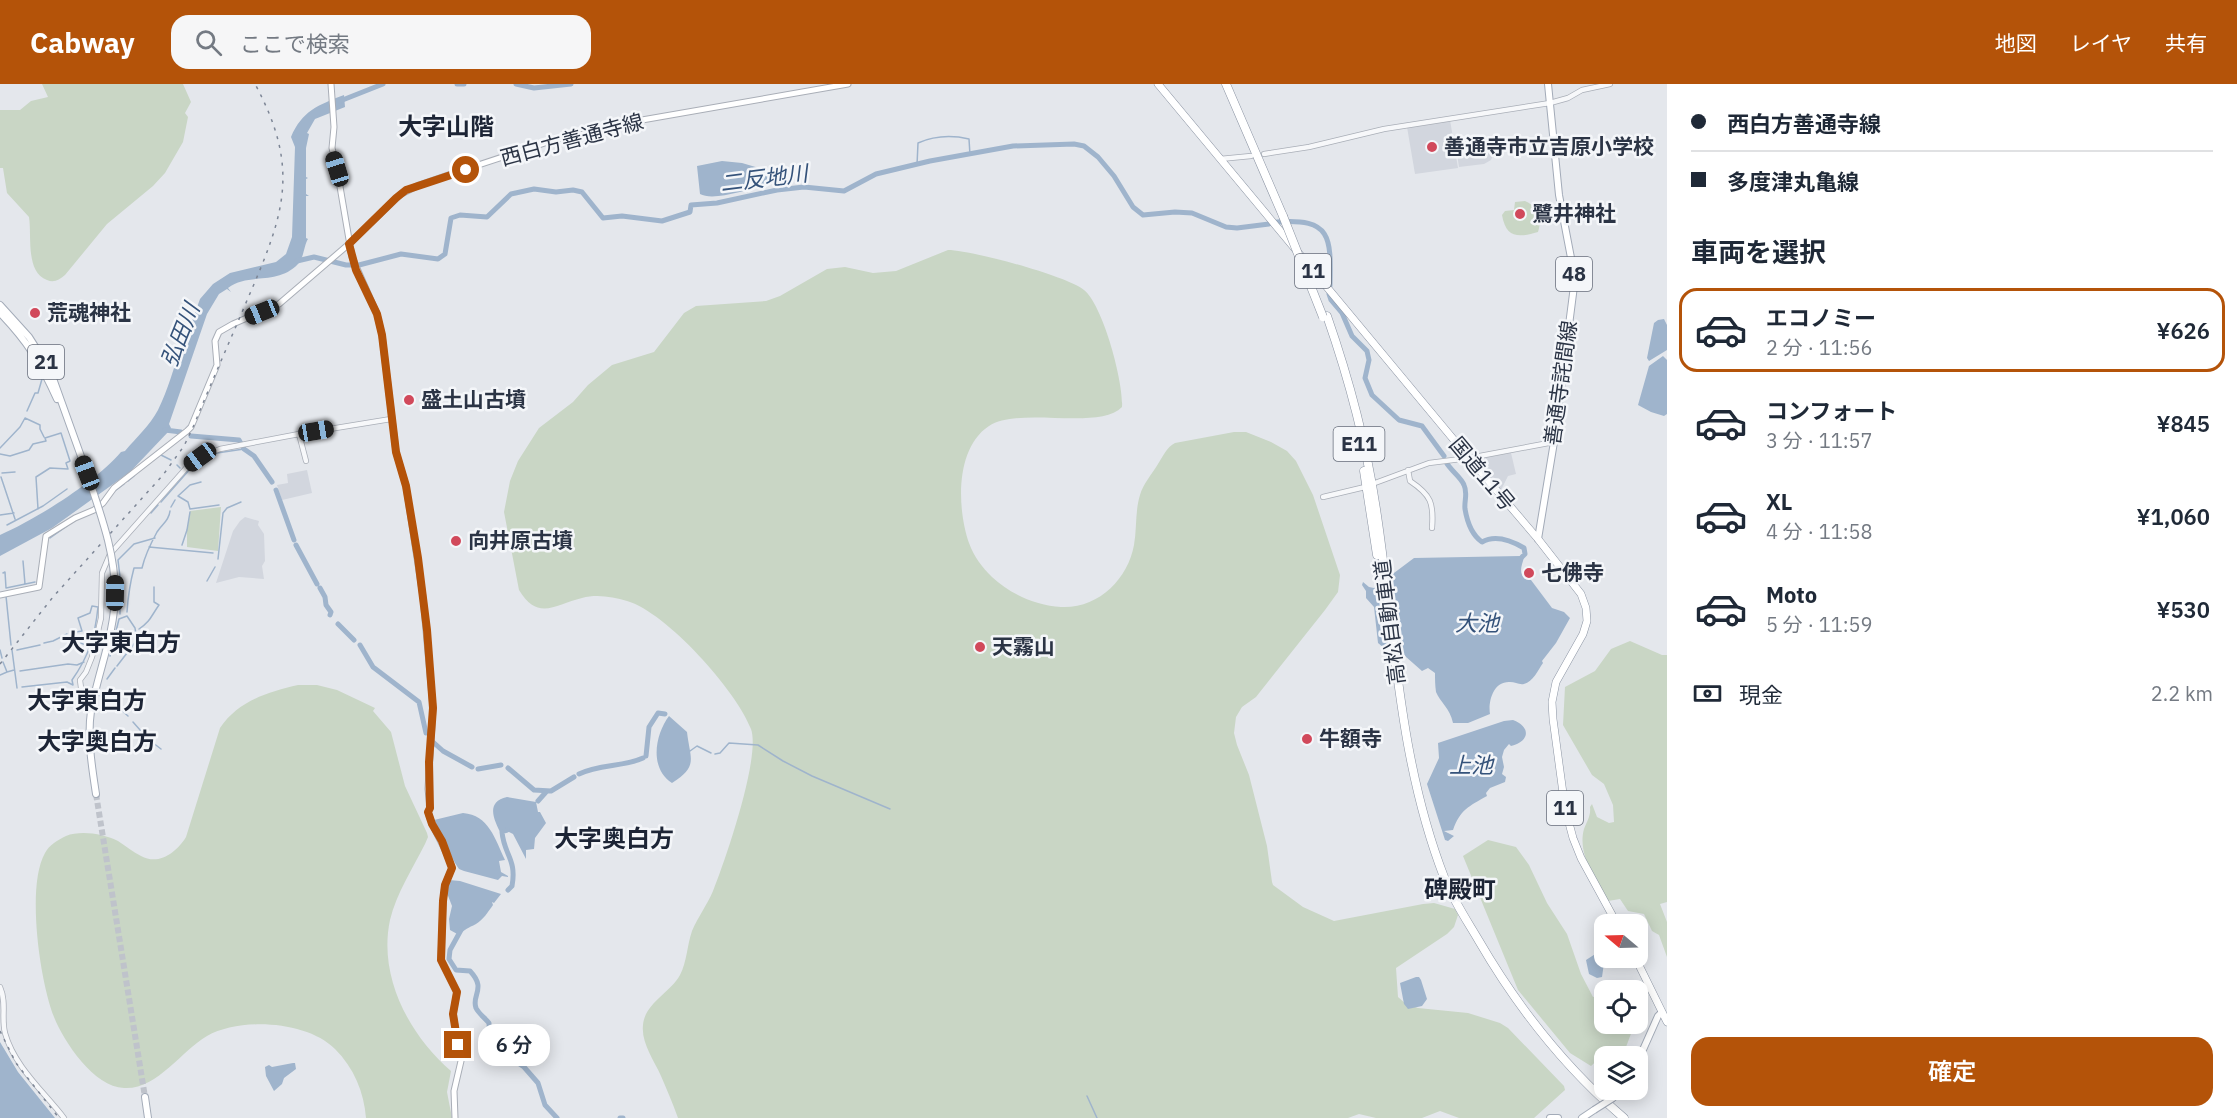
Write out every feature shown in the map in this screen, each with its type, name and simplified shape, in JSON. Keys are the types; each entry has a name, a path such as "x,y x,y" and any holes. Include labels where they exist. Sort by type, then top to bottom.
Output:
{"highway":[{"name":"国道11号","path":"1158,84 1575,585 1586,608 1587,621 1583,634 1556,682 1552,709 1565,808 1573,838 1581,858 1612,914"},
{"name":"高松自動車道","path":"1226,84 1286,216"},
{"name":"高松自動車道","path":"1232,84 1325,317 1355,428 1382,573 1397,715 1412,792 1433,861 1452,907 1492,973 1544,1045 1572,1077 1617,1118"},
{"name":"高松自動車道","path":"1391,653 1417,790 1438,859 1456,904 1496,970 1542,1035 1577,1075 1624,1118"},
{"path":"1640,968 1667,1022"}],"main road":[{"path":"331,84 334,115 332,148 352,257 372,301 380,326 396,452 409,499 427,630 434,720 429,762 430,808 428,812 452,868 445,885 443,901 441,960 457,992 453,1014 461,1061 454,1090 455,1118"},
{"name":"西白方善通寺線","path":"0,595 39,587 45,536 75,518 94,510 103,503 114,488 187,431 217,365 215,341 219,333 233,324 279,304 349,244 406,190 557,139 613,129 654,118 848,84"},
{"name":"善通寺詫間線","path":"1538,539 1554,442 1574,277 1559,195 1548,84"},
{"name":"21","path":"0,305 29,337 45,360 56,384 71,431"},
{"name":"21","path":"0,313 21,334 48,376 87,473 110,544 115,577 112,624 95,694 89,732 96,794"},
{"path":"1645,1046 1662,1012"},
{"path":"145,1097 148,1118"},
{"path":"1582,1118 1610,1100"},
{"path":"1550,1118 1558,1118"}],"street":[{"path":"1264,154 1309,147 1384,129 1550,103 1568,98 1582,90 1610,84"},
{"path":"1220,159 1251,156"},
{"path":"95,694 81,688 80,680 92,657 101,618 102,573 110,554 188,466 214,450 391,418"},
{"path":"299,434 306,461"},
{"path":"1375,483 1439,460 1469,458 1554,442"},
{"path":"1408,470 1410,481 1426,492 1431,503 1432,528"},
{"path":"1323,497 1365,487"},
{"path":"0,987 5,1006 4,1022 7,1039 24,1069 64,1118"}],"shaded area":[{"name":"善通寺市立吉原小学校","path":"1450,120 1458,168 1415,174 1407,127"},
{"path":"1489,146 1496,149 1491,160 1484,164 1459,167 1457,154 1478,151"},
{"path":"1511,453 1516,474 1508,476 1501,490 1484,470 1486,457"},
{"path":"307,470 312,493 282,500 277,485 288,483 287,474"},
{"path":"245,517 259,521 258,525 264,534 265,561 262,566 264,579 239,577 216,583 233,531"}],"green space":[{"path":"42,84 183,84 191,102 185,113 188,117 183,142 165,173 153,186 107,224 65,275 59,280 52,281 40,276 35,269 32,261 29,217 7,193 3,168 0,168 0,110 20,110 31,101 48,97"},
{"path":"1525,201 1534,207 1538,214 1540,223 1538,232 1524,235 1514,234 1506,228 1502,215 1505,211 1514,210 1515,202"},
{"path":"948,250 977,254 1018,265 1059,278 1084,290 1091,298 1105,327 1120,381 1122,407 1111,414 1078,418 1002,420 989,426 978,436 970,449 962,480 961,497 965,529 971,548 979,562 1007,589 1033,602 1061,607 1087,603 1109,590 1131,558 1141,491 1165,452 1175,443 1234,432 1246,432 1287,451 1296,461 1313,495 1340,575 1338,592 1325,610 1256,697 1242,707 1236,717 1234,733 1249,775 1267,846 1273,885 1303,907 1334,921 1423,904 1434,903 1455,909 1458,915 1454,927 1447,934 1396,968 1398,997 1406,1004 1418,1008 1468,1013 1500,1023 1508,1028 1564,1086 1565,1090 1534,1118 1459,1118 1440,1111 1422,1118 1376,1118 1359,1114 1348,1118 678,1118 646,1045 643,1025 648,1010 680,975 692,931 711,896 718,877 747,785 753,743 751,729 743,713 716,675 680,636 643,608 627,601 605,596 588,597 548,608 533,606 526,600 519,590 504,512 510,481 518,461 539,428 573,402 588,385 612,365 654,352 684,313 696,306 766,301 780,296 827,269 845,267 873,273 896,271"},
{"path":"221,507 218,551 187,547 190,511"},
{"path":"1630,641 1667,655 1667,902 1660,904 1667,922 1667,957 1659,935 1652,931 1648,922 1648,914 1628,911 1620,899 1608,901 1589,867 1583,848 1584,829 1592,804 1597,817 1609,823 1614,822 1613,805 1604,784 1592,775 1563,725 1565,687 1595,671 1611,649"},
{"path":"298,685 317,685 337,690 375,708 373,711 391,732 405,786 427,833 425,844 393,910 387,941 393,983 400,1003 422,1040 451,1071 447,1092 452,1118 366,1118 357,1081 348,1064 335,1049 308,1032 273,1025 255,1024 221,1030 197,1043 147,1083 136,1087 113,1086 91,1072 82,1062 54,1017 44,981 37,934 36,888 39,868 47,850 66,836 85,833 118,841 148,859 167,856 178,848 186,837 220,728 236,711 254,699"},
{"path":"1488,840 1516,847 1529,865 1547,903 1567,934 1581,974 1594,997 1594,1034 1631,1034 1626,1046 1594,1046 1594,1063 1591,1066 1570,1053 1518,990 1463,856"}],"water":[{"name":"弘田川","path":"344,95 345,107 315,119 307,133 309,134 306,148 306,177 308,178 306,179 306,194 309,196 306,196 306,238 308,239 298,264 281,275 236,283 228,288 231,292 227,289 219,294 207,314 169,424 171,428 169,431 130,472 52,528 0,556 0,535 48,509 96,476 121,452 125,451 155,416 200,299 213,284 230,273 276,262 286,254 292,237 295,147 291,137 300,121 312,110"},
{"path":"722,161 742,163 769,171 773,182 724,195 700,194 697,166"},
{"path":"1664,319 1667,325 1667,350 1649,361 1647,358 1654,323"},
{"path":"1663,356 1667,360 1667,414 1664,416 1638,405 1649,366"},
{"name":"大池","path":"1524,557 1521,569 1525,579 1531,580 1552,608 1564,612 1570,618 1530,681 1524,684 1510,682 1499,685 1491,698 1490,714 1468,723 1453,723 1450,713 1436,692 1435,673 1428,668 1422,671 1397,649 1384,648 1378,643 1374,607 1366,598 1363,582 1374,588 1414,558"},
{"path":"669,716 687,732 691,756 686,772 672,783 665,777 657,760 660,732"},
{"name":"上池","path":"1513,720 1523,726 1526,734 1522,741 1511,746 1509,744 1504,750 1502,774 1506,777 1505,782 1490,788 1486,793 1487,796 1466,809 1453,830 1444,831 1454,836 1448,841 1445,840 1427,784 1439,758 1438,743"},
{"path":"507,797 536,802 538,812 546,823 535,838 534,849 526,850 526,859 513,834 509,832 501,834 494,817 496,803"},
{"path":"463,813 479,818 490,829 505,860 499,861 501,872 508,877 502,876 498,880 459,869 434,820"},
{"path":"445,881 460,881 501,894 494,903 492,902 493,905 481,920 459,935 450,930 449,919 452,906 445,888 449,885"},
{"path":"1594,955 1594,968 1603,968 1602,977 1597,978 1589,974 1586,960"},
{"path":"1416,977 1421,980 1427,999 1422,1006 1408,1009 1404,1004 1400,983"},
{"path":"0,1042 18,1072 55,1118 0,1118"},
{"path":"295,1063 296,1069 284,1078 282,1084 274,1091 266,1076 265,1067"}],"waterway":[{"name":"弘田川","path":"340,101 383,84"},
{"name":"弘田川","path":"457,84 464,84"},
{"name":"弘田川","path":"516,84 534,88 571,84"},
{"path":"917,165 918,143 937,138 969,139 970,155"},
{"name":"二反地川","path":"297,261 314,257 346,265 359,265 401,254 438,259 445,254 451,218 460,215 487,217 511,194 534,189 582,192 603,218 622,216 662,221 690,212 691,205 717,203 777,190 804,187 844,191 876,174 930,161 1013,146 1074,144 1084,146 1098,157 1114,176 1133,207 1143,215 1192,213 1226,227 1237,228 1269,224"},
{"name":"二反地川","path":"1277,222 1309,223 1325,234 1330,255 1330,286"},
{"name":"二反地川","path":"1329,294 1342,313 1352,336 1367,351 1369,360 1365,378 1372,395 1399,420 1422,426 1444,456"},
{"path":"27,411 35,393 38,393 42,379"},
{"path":"0,448 20,427 25,418 40,425 44,437"},
{"path":"165,430 181,432"},
{"path":"0,454 10,456 29,450 33,444 46,441 45,438 61,433 70,461 66,463 68,469 50,468 36,477 38,509"},
{"path":"191,436 239,440 244,449 254,456 272,482"},
{"path":"195,465 217,453 244,449"},
{"path":"161,455 171,460"},
{"name":"二反地川","path":"1446,462 1464,485 1466,514 1475,536 1482,542 1504,539 1514,543 1524,548 1525,554 1522,557"},
{"path":"177,465 180,468"},
{"path":"161,502 190,469"},
{"path":"2,473 15,472"},
{"path":"128,481 134,476"},
{"path":"1,477 15,519"},
{"path":"201,482 190,485 178,496 188,502 190,509 219,505"},
{"path":"116,490 124,484"},
{"path":"7,525 43,506 67,489"},
{"path":"276,490 294,540"},
{"path":"171,507 175,500"},
{"path":"218,559 223,513 227,508 241,502"},
{"path":"151,513 158,505"},
{"path":"127,612 134,568 142,568 146,554 170,511"},
{"path":"182,545 190,512"},
{"path":"0,515 14,513"},
{"path":"50,538 67,526"},
{"path":"120,614 120,592 123,587 118,560 134,544 155,538"},
{"path":"296,545 317,584"},
{"path":"149,547 213,553"},
{"path":"23,561 25,584"},
{"path":"207,581 215,567"},
{"path":"3,573 5,572 6,588 35,582"},
{"path":"139,629 159,605 154,602 154,587"},
{"path":"320,588 331,612 330,615"},
{"path":"6,596 11,645"},
{"path":"22,687 67,682 73,685 72,680 83,663 90,645 98,607 92,606 90,613 78,618 82,631 70,633"},
{"path":"110,656 119,619 127,616 135,628 137,640 117,666"},
{"path":"338,624 354,640"},
{"path":"44,643 67,634"},
{"path":"75,634 81,643 90,647"},
{"path":"17,650 40,645"},
{"path":"360,645 373,667 419,702 426,733"},
{"path":"0,650 2,658"},
{"path":"12,650 17,688"},
{"path":"3,662 7,672 14,670"},
{"path":"20,671 68,664 77,665 84,662"},
{"path":"107,679 115,668"},
{"path":"0,675 7,672"},
{"path":"99,695 113,704"},
{"path":"119,708 128,716"},
{"path":"646,756 649,727 658,713 665,714"},
{"path":"133,722 148,739 161,749"},
{"path":"433,742 443,751 472,767"},
{"path":"715,754 720,753 729,743 758,745 812,776 890,809"},
{"path":"690,751 697,746 711,753"},
{"path":"579,774 643,758"},
{"path":"478,769 501,765"},
{"path":"508,768 534,790 551,791 574,777"},
{"path":"538,801 546,792"},
{"path":"507,830 502,832 503,840 513,869 512,886 508,890"},
{"path":"461,930 450,950 449,959 456,970 470,971 475,977 478,987 475,999 476,1008 489,1023 490,1044 493,1052 499,1058 515,1061 524,1067 538,1083 545,1105 557,1118"},
{"path":"1087,1096 1097,1118"}],"tunnel":[{"path":"96,794 145,1097"}],"railway":[{"path":"0,664 53,597 163,475 184,446 194,425 261,268 278,216 282,192 282,167 278,142 269,114 255,84"},
{"path":"0,1031 16,1063 59,1118"}],"place":[{"name":"善通寺市立吉原小学校","path":"1432,147"},
{"name":"鷺井神社","path":"1520,214"},
{"name":"荒魂神社","path":"35,313"},
{"name":"盛土山古墳","path":"409,400"},
{"name":"向井原古墳","path":"456,541"},
{"name":"七佛寺","path":"1529,573"},
{"name":"天霧山","path":"980,647"},
{"name":"牛額寺","path":"1307,739"}],"district":[{"name":"大字山階","path":"446,127"},
{"name":"大字東白方","path":"121,643"},
{"name":"大字東白方","path":"87,701"},
{"name":"大字奥白方","path":"97,742"},
{"name":"大字奥白方","path":"614,839"},
{"name":"碑殿町","path":"1460,890"}],"route":[{"path":"458,1045 453,1014 457,992 441,960 443,901 445,885 452,868 428,812 430,810 429,762 434,720 427,630 418,558 406,486 396,452 382,335 377,314 356,270 349,244 406,190 466,170"}]}
